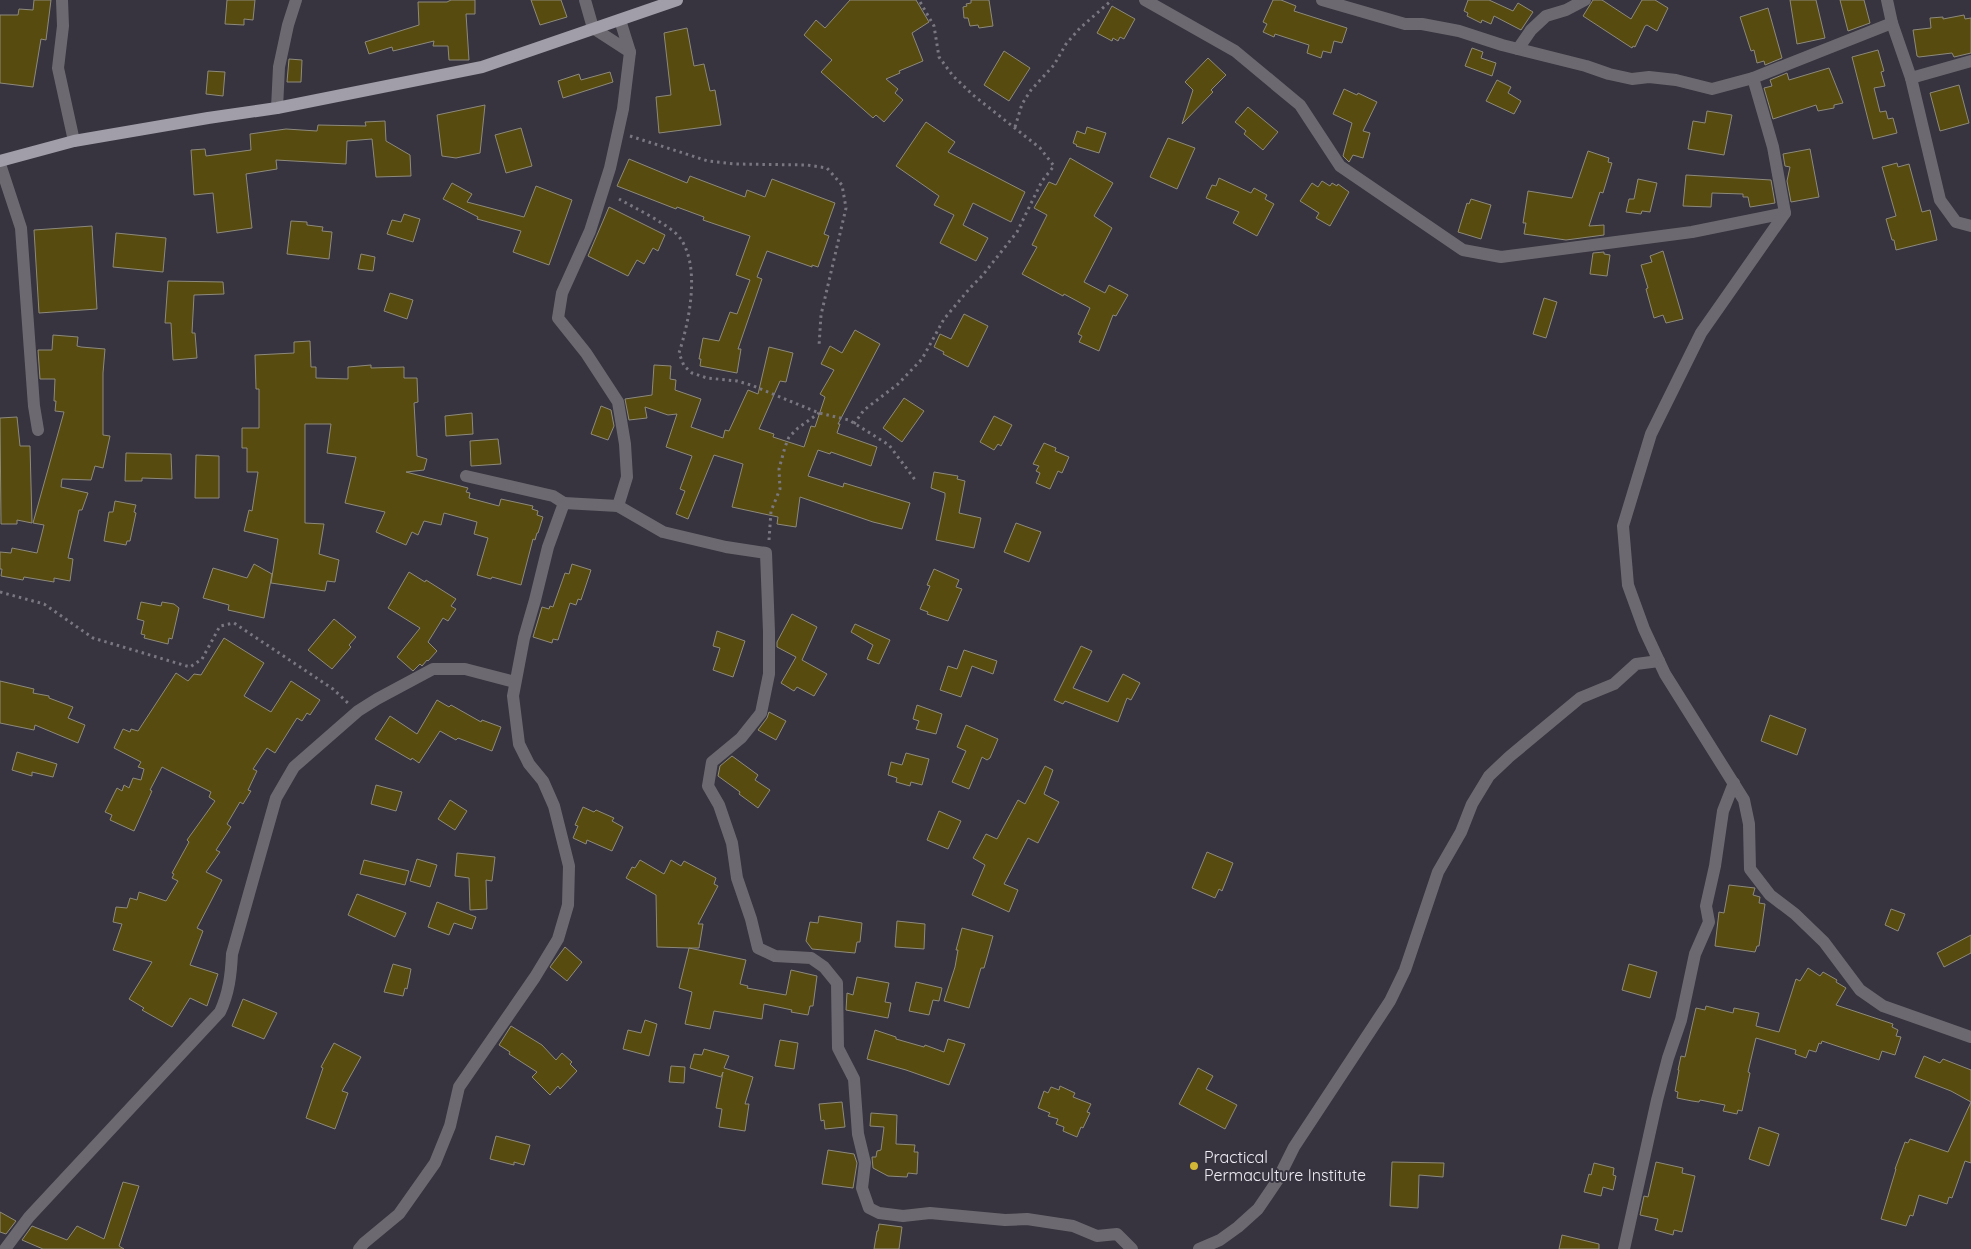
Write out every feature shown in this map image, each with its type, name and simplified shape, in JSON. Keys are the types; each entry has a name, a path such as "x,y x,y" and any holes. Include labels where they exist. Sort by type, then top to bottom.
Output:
{"main road":[{"path":"0,163 74,140 278,108 482,67 677,0"}],"street":[{"path":"62,0 63,26 58,68 74,140"},
{"path":"278,108 279,67 296,0"},
{"path":"585,0 593,28 630,52"},
{"path":"1144,0 1235,50 1300,104 1340,166 1463,250 1501,257 1692,232 1784,213"},
{"path":"1322,0 1405,24 1422,24 1459,31 1518,50 1632,79 1649,77 1676,80 1712,89 1753,78 1892,23"},
{"path":"1518,50 1531,30 1546,16 1566,10 1585,0"},
{"path":"1887,0 1892,23 1911,78 1940,200 1956,222 1971,226"},
{"path":"618,506 627,478 625,444 618,402 586,353 558,318 562,293 590,231 610,168 623,109 630,52 620,20"},
{"path":"1911,78 1971,61"},
{"path":"1753,78 1773,147 1784,213 1701,333 1651,434 1623,526 1628,585 1644,629 1665,674 1744,800 1748,824 1750,869 1770,895 1795,914 1824,942 1860,990 1883,1006 1971,1037"},
{"path":"0,163 21,228 34,406 38,430"},
{"path":"466,476 553,496 564,503 618,506 663,532 726,547 766,553 769,674 761,713 741,738 712,762 708,786 719,805 732,843 737,878 751,919 758,948 775,956 811,958 824,967 837,983 838,1048 854,1079 858,1134 865,1163 862,1188 868,1208 879,1213 903,1216 930,1213 1005,1220 1027,1219 1073,1226 1097,1236 1117,1234 1132,1249"},
{"path":"359,1249 399,1214 435,1163 450,1126 459,1087 535,977 558,940 568,905 569,866 554,806 543,781 529,764 519,744 513,696 524,638 548,547 564,503"},
{"path":"1199,1249 1220,1240 1238,1228 1258,1209 1277,1181 1294,1148 1390,1001 1405,970 1438,872 1461,832 1472,804 1489,776 1510,756 1580,698 1614,684 1636,664 1659,661"},
{"path":"6,1249 29,1218 220,1012 231,978 232,954 276,798 294,767 358,711 434,669 466,669 515,682"},
{"path":"1624,1249 1659,1091 1681,1020 1695,954 1709,922 1706,906 1715,866 1723,811 1734,784"}],"path":[{"path":"854,424 864,410 893,389 922,359 944,319 1017,232 1042,181 1054,166 1040,148 973,95 948,69 939,57 934,26 919,0"},
{"path":"1015,127 1022,104 1030,90 1054,65 1066,44 1080,28 1112,0"},
{"path":"627,135 708,160 734,164 807,165 827,168 842,185 846,208 821,315 819,346"},
{"path":"619,199 646,213 680,237 690,258 690,308 679,353 684,366 692,373 707,378 751,385 819,414 849,420 889,445 916,481"},
{"path":"766,553 771,511 780,489 778,469 785,447 789,437 798,428 819,414"},
{"path":"0,592 44,604 93,638 190,667 202,659 220,626 234,623 333,689 358,711"}],"building":[{"path":"34,0 51,0 46,40 41,39 33,87 0,83 0,15 18,15 19,9 33,10"},
{"path":"227,0 255,0 253,20 244,19 244,25 225,24"},
{"path":"451,0 475,0 475,14 466,14 469,60 449,60 448,46 433,46 434,41 393,51 392,47 369,54 365,42 419,25 418,2 447,2"},
{"path":"531,0 561,0 567,17 540,25"},
{"path":"850,0 916,0 929,22 912,33 923,61 899,71 900,73 886,79 898,89 895,93 903,100 884,122 876,115 873,118 821,72 832,60 804,35 816,20 825,28"},
{"path":"971,0 989,0 993,26 979,28 978,25 970,26 968,18 964,18 963,7 971,3"},
{"path":"1273,0 1281,0 1296,6 1294,11 1347,28 1342,43 1334,41 1331,53 1323,51 1321,58 1307,53 1309,45 1275,34 1274,37 1263,32 1267,24 1263,22"},
{"path":"1468,0 1489,0 1513,11 1518,3 1533,12 1521,30 1494,16 1491,24 1482,20 1481,23 1467,16 1468,13 1464,11"},
{"path":"1593,0 1602,0 1631,19 1642,0 1655,0 1668,8 1657,31 1647,25 1645,26 1635,47 1633,46 1632,48 1583,16"},
{"path":"1790,0 1816,0 1825,38 1797,44"},
{"path":"1840,0 1864,0 1870,23 1848,31"},
{"path":"1112,6 1135,19 1124,39 1120,37 1118,41 1113,38 1112,41 1097,33"},
{"path":"1768,8 1782,58 1765,65 1764,61 1757,63 1754,50 1751,51 1740,17"},
{"path":"1964,15 1965,19 1971,18 1971,53 1954,57 1952,53 1917,56 1913,30 1931,28 1930,18 1943,17 1943,19"},
{"path":"687,28 694,66 704,64 710,91 715,90 721,125 659,133 656,97 671,95 664,33"},
{"path":"1472,48 1483,52 1481,58 1496,63 1492,76 1465,66"},
{"path":"1878,50 1884,71 1881,72 1885,86 1874,88 1880,112 1886,111 1888,119 1893,118 1897,133 1873,139 1852,57"},
{"path":"1004,51 1030,68 1009,101 984,85"},
{"path":"1208,58 1226,75 1211,90 1213,92 1182,124 1193,90 1185,82"},
{"path":"289,59 302,60 301,82 287,82"},
{"path":"1829,68 1843,103 1834,105 1834,108 1818,111 1816,105 1773,119 1764,88 1772,86 1770,80 1787,73 1789,80"},
{"path":"208,71 225,72 223,96 206,94"},
{"path":"610,72 613,82 563,98 558,81 579,74 581,80"},
{"path":"1497,80 1511,87 1508,93 1521,101 1514,114 1486,101"},
{"path":"1959,85 1969,123 1940,131 1930,93"},
{"path":"1344,89 1377,102 1363,131 1370,133 1363,158 1353,155 1349,162 1343,156 1352,123 1333,114"},
{"path":"485,105 480,153 456,158 442,156 437,115"},
{"path":"1248,107 1278,132 1263,150 1244,134 1246,131 1235,122"},
{"path":"1707,111 1732,115 1724,155 1688,149 1693,121 1705,123"},
{"path":"385,121 386,141 410,155 411,176 376,177 372,139 347,141 346,164 276,160 277,169 246,174 252,228 217,233 213,193 194,195 191,150 205,149 206,156 251,150 250,134 286,129 317,131 318,125 366,126 365,122"},
{"path":"926,122 955,142 948,152 1025,192 1011,222 973,203 963,225 988,238 976,261 940,243 954,215 934,205 939,196 896,166"},
{"path":"1087,127 1106,133 1099,153 1076,146 1073,143 1077,131 1085,134"},
{"path":"521,128 532,166 506,173 495,135"},
{"path":"1168,138 1195,148 1177,189 1150,177"},
{"path":"1810,149 1819,197 1791,202 1787,181 1790,167 1785,166 1783,154"},
{"path":"1588,151 1609,158 1608,162 1612,163 1603,193 1600,192 1589,226 1604,225 1604,235 1566,240 1524,234 1526,223 1523,223 1528,191 1572,198"},
{"path":"1070,158 1113,183 1094,216 1112,228 1084,282 1105,293 1109,285 1128,295 1116,316 1113,315 1099,351 1079,342 1082,336 1078,334 1090,308 1022,274 1037,247 1032,245 1047,215 1034,208 1049,182 1056,185"},
{"path":"629,159 687,183 690,176 745,197 747,190 765,197 772,179 835,203 824,234 829,236 818,267 812,265 812,267 767,251 757,277 762,279 738,349 741,349 737,373 700,366 701,359 699,359 703,338 719,341 730,312 737,314 750,280 736,275 750,236 703,220 704,217 677,207 676,209 617,186"},
{"path":"1897,163 1898,167 1909,164 1922,212 1930,210 1937,240 1896,250 1886,219 1896,216 1882,167"},
{"path":"1686,175 1771,180 1775,203 1750,207 1748,197 1743,197 1743,194 1712,193 1711,207 1683,206"},
{"path":"1219,178 1251,193 1254,188 1267,195 1265,199 1274,204 1257,236 1233,223 1239,212 1206,198 1212,185 1216,186"},
{"path":"1638,179 1657,183 1650,212 1642,211 1641,214 1626,212 1629,199 1634,199"},
{"path":"1322,181 1330,186 1332,183 1337,186 1338,184 1349,192 1330,226 1316,218 1319,213 1300,201 1312,183 1318,187"},
{"path":"452,183 472,194 467,202 524,217 536,186 572,200 549,265 513,252 521,231 477,219 478,217 443,199"},
{"path":"1471,199 1491,205 1481,239 1458,232 1467,203 1469,204"},
{"path":"609,207 665,235 658,251 653,248 644,264 637,260 628,276 588,256"},
{"path":"404,214 420,219 413,242 387,234 392,220 401,222"},
{"path":"291,221 307,222 307,225 323,227 322,231 332,232 329,259 287,254"},
{"path":"92,226 97,309 39,313 34,230"},
{"path":"116,233 166,238 163,272 113,267"},
{"path":"1663,251 1683,319 1666,323 1663,315 1654,318 1641,265 1652,262 1650,256"},
{"path":"1604,252 1604,254 1610,255 1607,276 1590,274 1593,253"},
{"path":"361,254 375,257 373,271 358,269"},
{"path":"168,281 223,282 224,294 194,295 192,333 195,333 197,358 173,360 171,323 165,323"},
{"path":"390,293 413,300 407,319 384,311"},
{"path":"1544,298 1557,302 1546,338 1533,334"},
{"path":"964,314 988,326 968,367 934,347 940,334 951,339"},
{"path":"855,330 880,344 838,424 840,424 837,433 877,447 871,466 831,452 830,454 818,450 808,476 843,487 844,483 910,503 902,529 873,522 800,497 796,527 777,524 778,517 732,507 743,464 714,455 688,519 676,514 685,491 680,489 692,456 666,447 677,414 668,415 645,407 647,418 629,420 625,399 652,395 654,365 671,366 670,379 676,380 675,390 701,399 691,427 723,438 725,430 729,431 748,390 758,394 769,347 793,353 786,382 780,381 759,429 774,434 773,437 804,447 811,426 815,427 825,397 820,394 834,370 821,364 830,346 842,353"},
{"path":"53,335 78,337 77,346 105,349 103,435 110,436 103,468 95,466 91,480 62,479 61,487 88,493 82,510 79,510 68,558 73,559 70,581 54,578 54,582 24,577 23,580 1,576 2,569 0,569 0,552 11,553 12,548 37,553 44,525 33,523 64,412 55,411 55,379 40,379 38,350 52,350"},
{"path":"310,341 311,367 316,367 316,378 348,379 348,367 371,365 371,368 404,367 404,378 417,378 418,402 414,403 417,456 427,459 424,470 406,472 468,488 466,492 470,493 469,498 499,506 501,499 533,506 532,509 538,511 537,515 543,517 535,540 533,539 521,585 477,575 488,538 474,534 477,522 444,513 441,525 424,521 418,535 412,532 406,545 376,532 385,512 345,503 356,457 327,453 331,424 305,424 305,523 324,524 319,554 339,560 335,582 327,581 325,591 271,583 278,539 244,531 249,510 252,511 258,472 247,472 247,448 242,448 242,428 259,428 259,389 256,389 255,355 294,353 294,342"},
{"path":"904,398 924,411 902,442 883,428"},
{"path":"601,406 611,410 614,426 608,440 591,434"},
{"path":"472,413 473,434 446,436 445,416"},
{"path":"994,416 1012,425 1001,446 998,444 994,450 980,442"},
{"path":"17,417 20,446 30,446 32,523 17,520 17,524 1,524 0,418"},
{"path":"498,439 501,464 471,466 470,441"},
{"path":"1044,443 1056,448 1055,451 1069,457 1062,473 1058,471 1050,489 1036,483 1040,473 1036,471 1039,466 1033,464"},
{"path":"126,453 171,454 172,479 142,478 142,481 125,481"},
{"path":"196,455 219,456 219,498 195,498"},
{"path":"934,472 958,476 957,479 965,481 959,513 981,518 974,548 936,540 945,493 931,488"},
{"path":"115,501 136,505 130,541 127,541 126,545 104,541 109,512 113,512"},
{"path":"1016,523 1041,532 1029,562 1004,552"},
{"path":"254,564 272,574 264,618 228,610 229,605 203,598 213,568 247,578"},
{"path":"572,564 591,570 581,600 578,599 576,605 570,603 558,640 553,639 552,643 533,637 542,607 549,609 550,606 553,607 565,573 569,574"},
{"path":"934,569 959,580 956,587 962,589 948,621 927,614 928,612 920,609 930,586 927,585"},
{"path":"409,572 425,582 426,580 456,599 451,606 456,609 448,621 443,618 428,642 437,651 422,666 420,664 413,671 397,657 420,628 388,608"},
{"path":"141,602 161,606 162,602 174,604 179,608 172,639 169,638 168,644 144,638 145,635 141,634 144,621 137,619"},
{"path":"792,614 817,627 802,660 827,674 814,696 797,687 794,691 781,683 796,657 777,647 777,642"},
{"path":"334,619 356,637 349,645 351,647 332,669 308,650"},
{"path":"855,624 890,640 879,664 867,659 873,645 851,632"},
{"path":"717,631 745,641 733,677 713,670 720,648 713,646"},
{"path":"224,638 264,663 244,696 271,712 291,681 320,700 310,715 307,713 302,721 297,718 275,753 267,748 253,769 257,771 248,790 251,791 243,804 240,802 227,824 231,827 216,850 220,852 206,872 222,880 197,928 203,931 190,965 218,974 207,1006 190,998 172,1027 142,1010 144,1008 129,999 152,962 113,950 122,924 113,922 116,907 127,908 130,898 137,900 139,892 166,901 178,881 172,878 174,874 172,873 189,842 187,840 215,801 209,797 211,792 162,767 150,790 152,791 134,831 110,820 112,815 105,812 117,788 122,791 124,785 129,788 133,778 141,780 144,769 138,767 141,762 114,748 123,729 130,732 131,729 138,731 176,673 188,681 194,674 201,675"},
{"path":"1081,646 1092,651 1073,688 1108,702 1123,674 1140,683 1131,700 1127,698 1118,722 1065,701 1063,704 1054,700"},
{"path":"964,650 997,661 993,674 972,666 961,697 940,690 948,666 957,669"},
{"path":"0,681 34,689 33,693 49,696 49,698 73,707 68,718 85,725 78,743 35,725 34,730 0,723"},
{"path":"437,700 449,707 451,705 481,722 482,720 501,727 492,751 458,738 456,740 440,731 419,763 375,739 390,716 417,734"},
{"path":"917,705 942,714 936,734 916,729 919,721 913,719"},
{"path":"769,712 786,721 776,740 758,730"},
{"path":"1770,715 1806,729 1797,755 1761,741"},
{"path":"966,725 998,739 990,758 987,760 982,757 969,789 952,782 966,751 957,747"},
{"path":"17,752 57,764 53,777 32,772 32,776 12,770"},
{"path":"906,753 929,759 922,785 911,782 910,786 896,782 897,778 888,775 891,762 902,765"},
{"path":"732,756 758,775 755,780 770,790 758,808 718,776 720,766"},
{"path":"1045,766 1053,770 1044,794 1059,802 1038,843 1028,838 1004,884 1018,890 1009,912 972,895 985,865 973,858 986,834 997,839 1018,800 1025,804"},
{"path":"376,785 402,792 396,811 371,804"},
{"path":"450,800 467,811 455,830 438,819"},
{"path":"583,807 594,812 596,810 614,818 612,821 623,827 612,851 587,840 586,844 573,838 578,826 575,825"},
{"path":"939,811 961,821 948,849 927,840"},
{"path":"1207,852 1233,863 1222,891 1219,889 1215,898 1192,888"},
{"path":"457,853 495,857 492,881 486,880 487,909 470,910 469,878 455,876"},
{"path":"417,859 437,865 430,887 410,881"},
{"path":"364,860 409,871 405,885 360,874"},
{"path":"640,860 664,874 671,860 681,866 684,861 716,878 714,884 718,886 698,924 703,924 699,948 657,947 656,895 626,878 632,867 635,868"},
{"path":"1729,885 1755,888 1753,895 1760,897 1759,903 1765,904 1759,946 1757,946 1755,952 1715,946 1719,912 1724,913"},
{"path":"357,894 406,913 395,937 348,915"},
{"path":"437,902 476,917 472,929 454,923 449,935 428,927"},
{"path":"1891,909 1905,914 1898,931 1885,925"},
{"path":"819,916 862,923 860,942 857,942 855,953 812,949 806,941 810,922 818,923"},
{"path":"897,921 925,924 924,949 895,947"},
{"path":"962,928 993,936 984,968 981,968 969,1008 944,1001 955,967 958,950 956,950"},
{"path":"1971,935 1971,953 1944,967 1937,953"},
{"path":"565,947 582,962 567,981 550,967"},
{"path":"689,948 746,960 740,984 748,986 747,988 786,995 791,970 817,976 813,1006 810,1006 808,1015 764,1004 762,1019 714,1011 710,1029 685,1024 692,992 679,988"},
{"path":"393,964 411,969 407,989 405,988 403,996 384,992"},
{"path":"1629,964 1657,972 1650,998 1622,990"},
{"path":"1808,968 1820,976 1823,972 1846,988 1836,1005 1893,1024 1892,1027 1898,1030 1896,1036 1901,1037 1895,1055 1882,1051 1879,1060 1822,1041 1821,1044 1819,1043 1816,1052 1809,1050 1806,1058 1795,1054 1796,1050 1756,1038 1742,1111 1738,1110 1737,1114 1723,1111 1725,1105 1677,1098 1678,1092 1675,1091 1678,1070 1681,1056 1685,1057 1696,1008 1705,1010 1706,1006 1733,1013 1734,1008 1759,1013 1756,1026 1779,1032 1796,979 1800,981"},
{"path":"857,977 889,983 885,1002 891,1003 888,1018 846,1010 847,993 853,995"},
{"path":"916,982 942,988 939,1001 933,1000 929,1015 909,1011"},
{"path":"243,999 277,1013 264,1039 232,1026"},
{"path":"645,1020 657,1024 649,1056 623,1049 628,1030 641,1033"},
{"path":"511,1026 542,1045 556,1060 562,1053 572,1062 570,1064 577,1071 560,1089 558,1086 550,1095 532,1077 537,1072 509,1054 510,1052 499,1045"},
{"path":"875,1030 896,1037 896,1039 924,1047 925,1045 944,1052 948,1039 965,1044 949,1085 867,1059"},
{"path":"780,1040 798,1043 794,1069 775,1066"},
{"path":"334,1043 361,1057 342,1091 348,1093 335,1129 306,1118 323,1068 321,1067"},
{"path":"704,1049 729,1056 724,1068 753,1077 745,1104 749,1104 745,1131 719,1127 722,1109 716,1108 723,1072 721,1077 690,1068 694,1054 702,1055"},
{"path":"1924,1056 1940,1063 1943,1059 1971,1070 1971,1102 1951,1091 1915,1077"},
{"path":"671,1066 685,1067 684,1083 669,1082"},
{"path":"1198,1068 1213,1076 1206,1089 1237,1105 1225,1129 1179,1104"},
{"path":"1060,1086 1075,1093 1073,1097 1091,1104 1087,1112 1090,1113 1077,1137 1063,1131 1064,1127 1056,1124 1058,1119 1048,1116 1050,1113 1038,1108 1044,1091 1048,1093 1051,1087 1059,1090"},
{"path":"842,1102 845,1127 825,1129 824,1120 821,1121 819,1104"},
{"path":"1971,1102 1971,1163 1965,1161 1952,1198 1949,1197 1947,1204 1919,1195 1913,1216 1910,1215 1906,1226 1881,1219 1895,1169 1905,1142 1908,1143 1910,1139 1948,1152"},
{"path":"871,1113 897,1115 896,1144 915,1145 914,1152 918,1152 917,1174 908,1173 907,1177 888,1176 873,1168 872,1157 876,1157 877,1151 881,1150 884,1127 870,1126"},
{"path":"1759,1127 1779,1134 1769,1166 1749,1159"},
{"path":"496,1136 530,1145 524,1165 514,1162 514,1165 490,1159"},
{"path":"828,1150 854,1154 857,1163 853,1188 822,1184"},
{"path":"1392,1162 1444,1163 1443,1177 1419,1175 1418,1208 1390,1206"},
{"path":"1656,1162 1683,1168 1682,1173 1695,1176 1682,1232 1674,1230 1673,1235 1655,1230 1658,1219 1640,1215 1644,1196 1648,1197"},
{"path":"1594,1163 1614,1168 1613,1175 1616,1176 1613,1190 1603,1187 1601,1196 1584,1192"},
{"path":"123,1182 139,1186 119,1246 124,1249 43,1249 22,1240 32,1226 67,1240 77,1226 104,1239"},
{"path":"0,1212 16,1221 6,1234 0,1232"},
{"path":"879,1224 902,1227 899,1249 874,1249"},
{"path":"1562,1235 1599,1244 1599,1249 1559,1249"}],"place":[{"name":"Practical Permaculture Institute","path":"1194,1166"}]}
